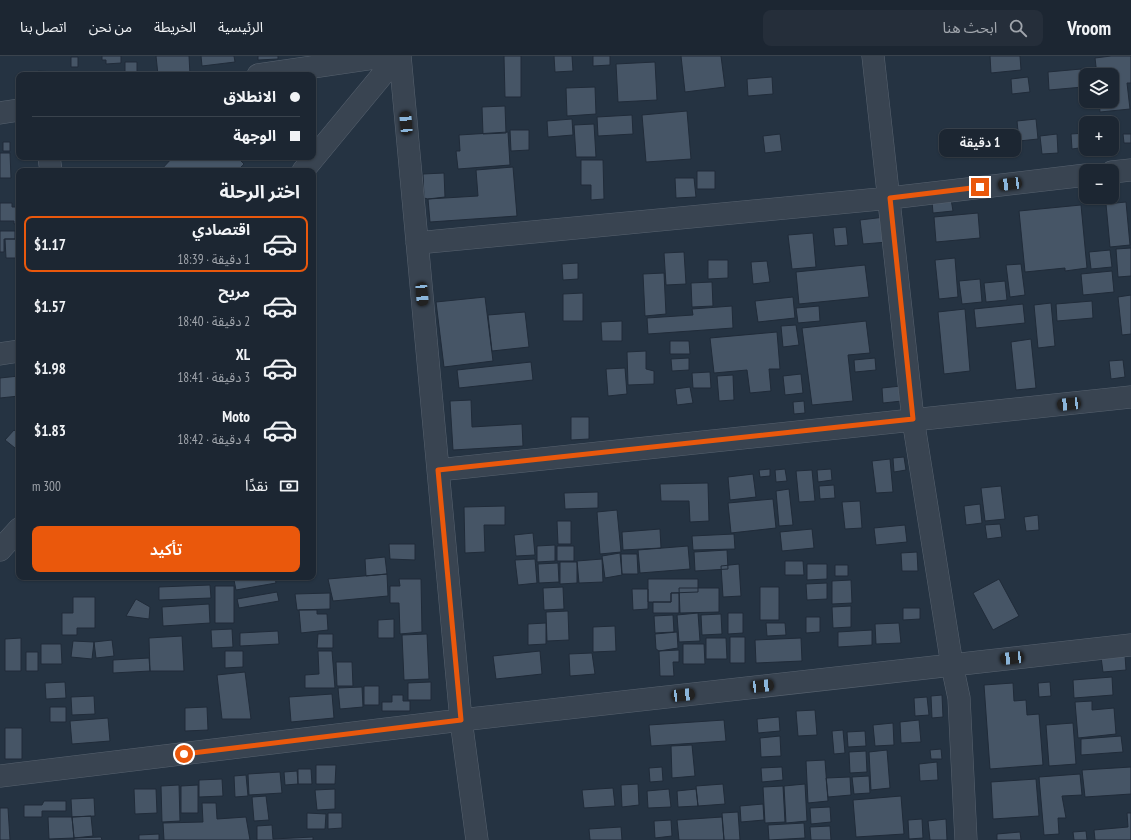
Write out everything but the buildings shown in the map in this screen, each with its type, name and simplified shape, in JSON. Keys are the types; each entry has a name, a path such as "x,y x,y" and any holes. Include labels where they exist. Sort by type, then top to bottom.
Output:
{"street":[{"path":"278,72 387,56"},
{"path":"316,155 399,56"},
{"path":"399,56 461,720 477,840"},
{"path":"873,56 890,198 913,419 952,665 959,698 966,840"},
{"path":"0,113 16,110"},
{"path":"306,168 312,160"},
{"path":"1119,171 1131,170"},
{"path":"417,243 890,198 1079,176"},
{"path":"0,354 16,351"},
{"path":"438,470 913,419 1131,398"},
{"path":"0,550 16,533"},
{"path":"0,776 461,720 1131,645"}],"route":[{"path":"184,754 461,720 438,470 913,419 890,198 980,187"}]}
